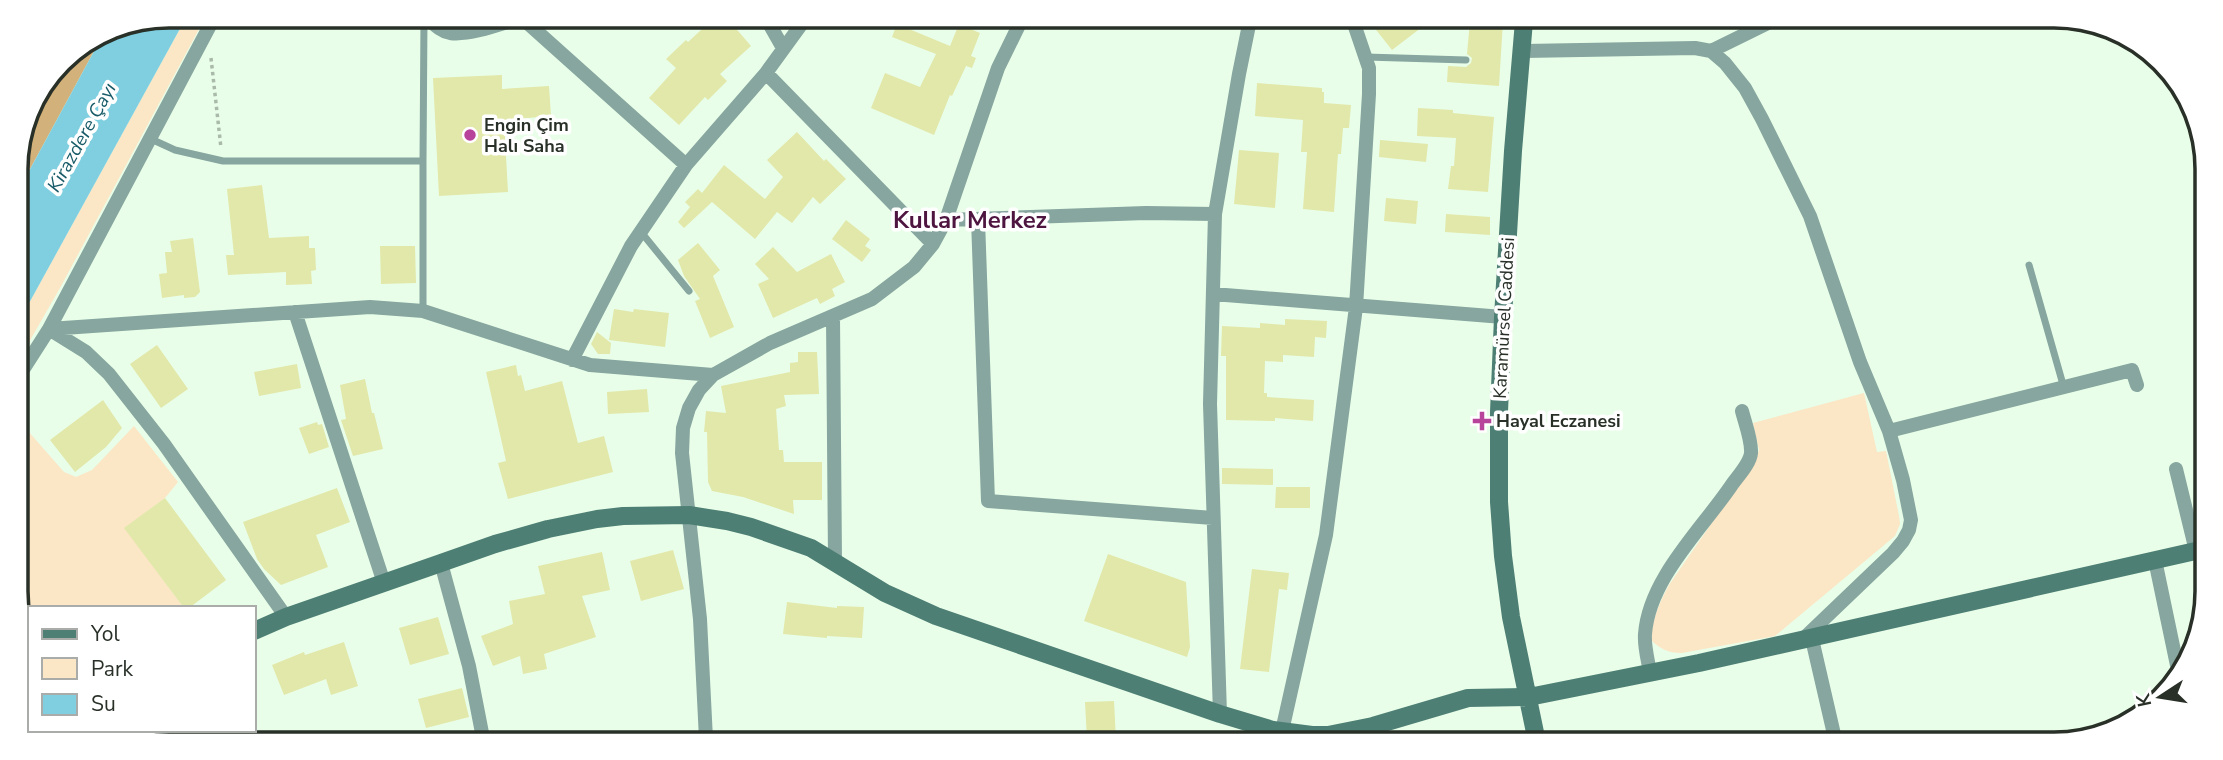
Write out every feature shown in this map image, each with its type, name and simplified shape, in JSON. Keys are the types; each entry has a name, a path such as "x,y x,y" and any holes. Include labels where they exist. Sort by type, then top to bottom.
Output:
{"main road":[{"name":"Karamürsel Caddesi","path":"1524,28 1503,317 1499,502 1511,617 1535,732"},
{"path":"256,630 286,617 495,544 573,523 623,516 689,516 751,527 811,548 885,593 936,616 1247,723 1286,732"},
{"path":"1341,732 1468,698 1528,697 1806,640 2195,551"}],"street":[{"path":"28,361 151,139 209,28"},
{"path":"439,28 458,33 485,28"},
{"path":"533,28 686,165"},
{"path":"772,28 783,48"},
{"path":"572,360 631,246 686,165 766,73 798,28"},
{"path":"706,732 700,619 681,453 683,428 689,408 699,390 713,375 771,343 886,291 914,267 933,244 946,220 998,68 1018,28"},
{"path":"1220,714 1210,404 1215,214 1248,28"},
{"path":"1282,731 1326,535 1356,307 1369,68 1355,28"},
{"path":"1710,51 1758,28"},
{"path":"1522,51 1695,48 1710,51 1725,63 1745,88 1810,216 1860,362 1889,432 1911,520 1909,530 1893,553 1806,640 1833,732"},
{"path":"766,73 933,244"},
{"path":"946,220 1146,213 1215,214"},
{"path":"978,220 988,501 1213,518"},
{"path":"1213,294 1503,317"},
{"path":"48,329 370,307 423,311 590,365 713,375"},
{"path":"295,312 384,583"},
{"path":"833,317 835,561"},
{"path":"48,329 86,352 109,374 164,444 286,617"},
{"path":"1889,432 2132,370 2137,385"},
{"path":"1650,672 1645,634 1648,615 1658,590 1751,453 1742,411"},
{"path":"2176,469 2195,539"},
{"path":"2155,560 2176,662"},
{"path":"441,563 469,666 482,732"}],"lane":[{"path":"423,311 425,28"},
{"path":"1365,57 1466,60"},
{"path":"151,139 187,153 223,161 423,161"},
{"path":"641,232 689,291"},
{"path":"2029,265 2064,387"}],"path":[{"path":"207,31 223,161"}],"green space":[{"path":"180,28 200,28 28,344 28,305"},
{"path":"1864,393 1877,452 1886,451 1900,524 1895,536 1775,636 1682,653 1661,648 1650,639 1659,605 1669,585 1756,459 1759,450 1753,423"},
{"path":"134,426 178,482 165,498 125,528 183,606 29,606 28,431 64,472 76,477 92,470"}],"shaded area":[{"path":"95,50 28,173 33,132 47,98 69,69"}],"water":[{"name":"Kirazdere Çayı","path":"180,28 28,305 28,173 95,50 132,33 150,29"}],"building":[{"path":"703,28 736,28 751,46 720,74 727,81 708,100 705,97 679,125 649,98 676,68 666,59 686,40 688,42"},
{"path":"895,28 907,28 950,46 957,28 968,28 980,33 971,56 976,58 972,68 966,66 952,96 950,95 934,135 871,108 885,73 920,87 936,54 892,37"},
{"path":"1375,28 1421,28 1392,50"},
{"path":"1469,28 1503,28 1499,86 1447,82 1448,66 1466,67 1471,63 1472,58 1467,54"},
{"name":"Engin Çim Halı Saha","path":"502,75 502,89 549,86 551,116 504,120 508,192 439,196 433,78"},
{"path":"1257,83 1322,88 1324,103 1351,105 1349,128 1343,128 1341,154 1338,154 1334,212 1303,209 1307,152 1301,152 1303,120 1255,116"},
{"path":"1418,108 1453,110 1453,113 1494,117 1488,192 1448,189 1451,166 1454,166 1456,138 1417,136"},
{"path":"797,132 824,161 826,159 846,179 820,204 813,197 792,223 777,212 755,239 712,202 684,228 678,222 690,207 685,202 698,189 702,193 724,165 765,199 783,177 767,160"},
{"path":"1380,140 1428,144 1426,162 1379,157"},
{"path":"1239,150 1279,153 1275,208 1234,204"},
{"path":"262,185 269,238 309,236 309,248 315,248 316,270 311,271 312,284 286,285 286,272 228,275 226,255 234,255 227,189"},
{"path":"1386,198 1418,201 1416,224 1384,221"},
{"path":"1446,214 1490,217 1490,235 1445,232"},
{"path":"846,220 870,239 865,246 871,250 862,262 832,239"},
{"path":"193,238 200,292 195,297 184,298 184,295 162,298 159,274 167,273 165,252 172,252 170,241"},
{"path":"698,243 720,270 713,276 734,327 710,338 695,301 700,299 684,276 678,260"},
{"path":"380,246 415,246 416,283 381,284"},
{"path":"773,247 797,272 831,254 845,282 832,289 835,296 820,304 817,298 773,318 758,284 769,279 755,264"},
{"path":"614,309 669,313 665,347 609,340"},
{"path":"1285,319 1327,321 1326,338 1315,337 1314,357 1283,355 1283,362 1265,361 1264,393 1267,393 1267,397 1314,400 1313,421 1275,418 1275,421 1226,420 1226,356 1221,356 1222,326 1260,328 1260,323 1285,325"},
{"path":"597,332 611,343 610,354 598,354 591,344"},
{"path":"157,345 188,389 161,408 130,364"},
{"path":"798,352 817,352 819,394 784,395 786,406 776,409 779,450 783,450 784,462 822,462 822,500 793,500 794,514 743,497 712,491 708,482 707,432 704,432 706,411 726,413 721,386 790,372 790,363 798,362"},
{"path":"297,364 301,388 259,396 254,372"},
{"path":"516,365 525,391 562,381 578,443 604,436 613,472 508,499 498,463 506,461 486,372"},
{"path":"365,379 383,449 353,456 341,420 346,419 340,385"},
{"path":"647,389 649,412 608,414 607,392"},
{"path":"103,400 122,428 106,447 75,472 50,440"},
{"path":"317,422 318,425 322,424 329,447 309,454 299,428"},
{"path":"1222,468 1273,469 1273,485 1222,484"},
{"path":"1276,487 1310,487 1310,508 1275,508"},
{"path":"337,488 350,522 316,535 328,567 281,585 257,559 243,522"},
{"path":"165,498 226,580 192,606 182,606 124,528"},
{"path":"673,550 684,589 641,601 630,561"},
{"path":"602,552 610,590 582,596 596,637 544,654 547,669 523,674 520,656 493,666 481,636 513,624 509,601 545,594 538,566"},
{"path":"1108,554 1186,582 1190,647 1187,657 1084,621"},
{"path":"1252,569 1289,573 1287,590 1279,589 1269,672 1240,669"},
{"path":"787,602 837,608 864,607 862,638 783,634"},
{"path":"438,617 449,654 410,665 399,628"},
{"path":"344,642 358,686 331,695 326,679 284,695 272,665 304,652 305,655"},
{"path":"462,688 469,717 426,728 418,699"},
{"path":"1114,701 1116,732 1087,732 1085,702"}],"place":[{"name":"Engin Çim Halı Saha","path":"470,135"},
{"name":"Hayal Eczanesi","path":"1482,421"}],"district":[{"name":"Kullar Merkez","path":"970,220"}]}
